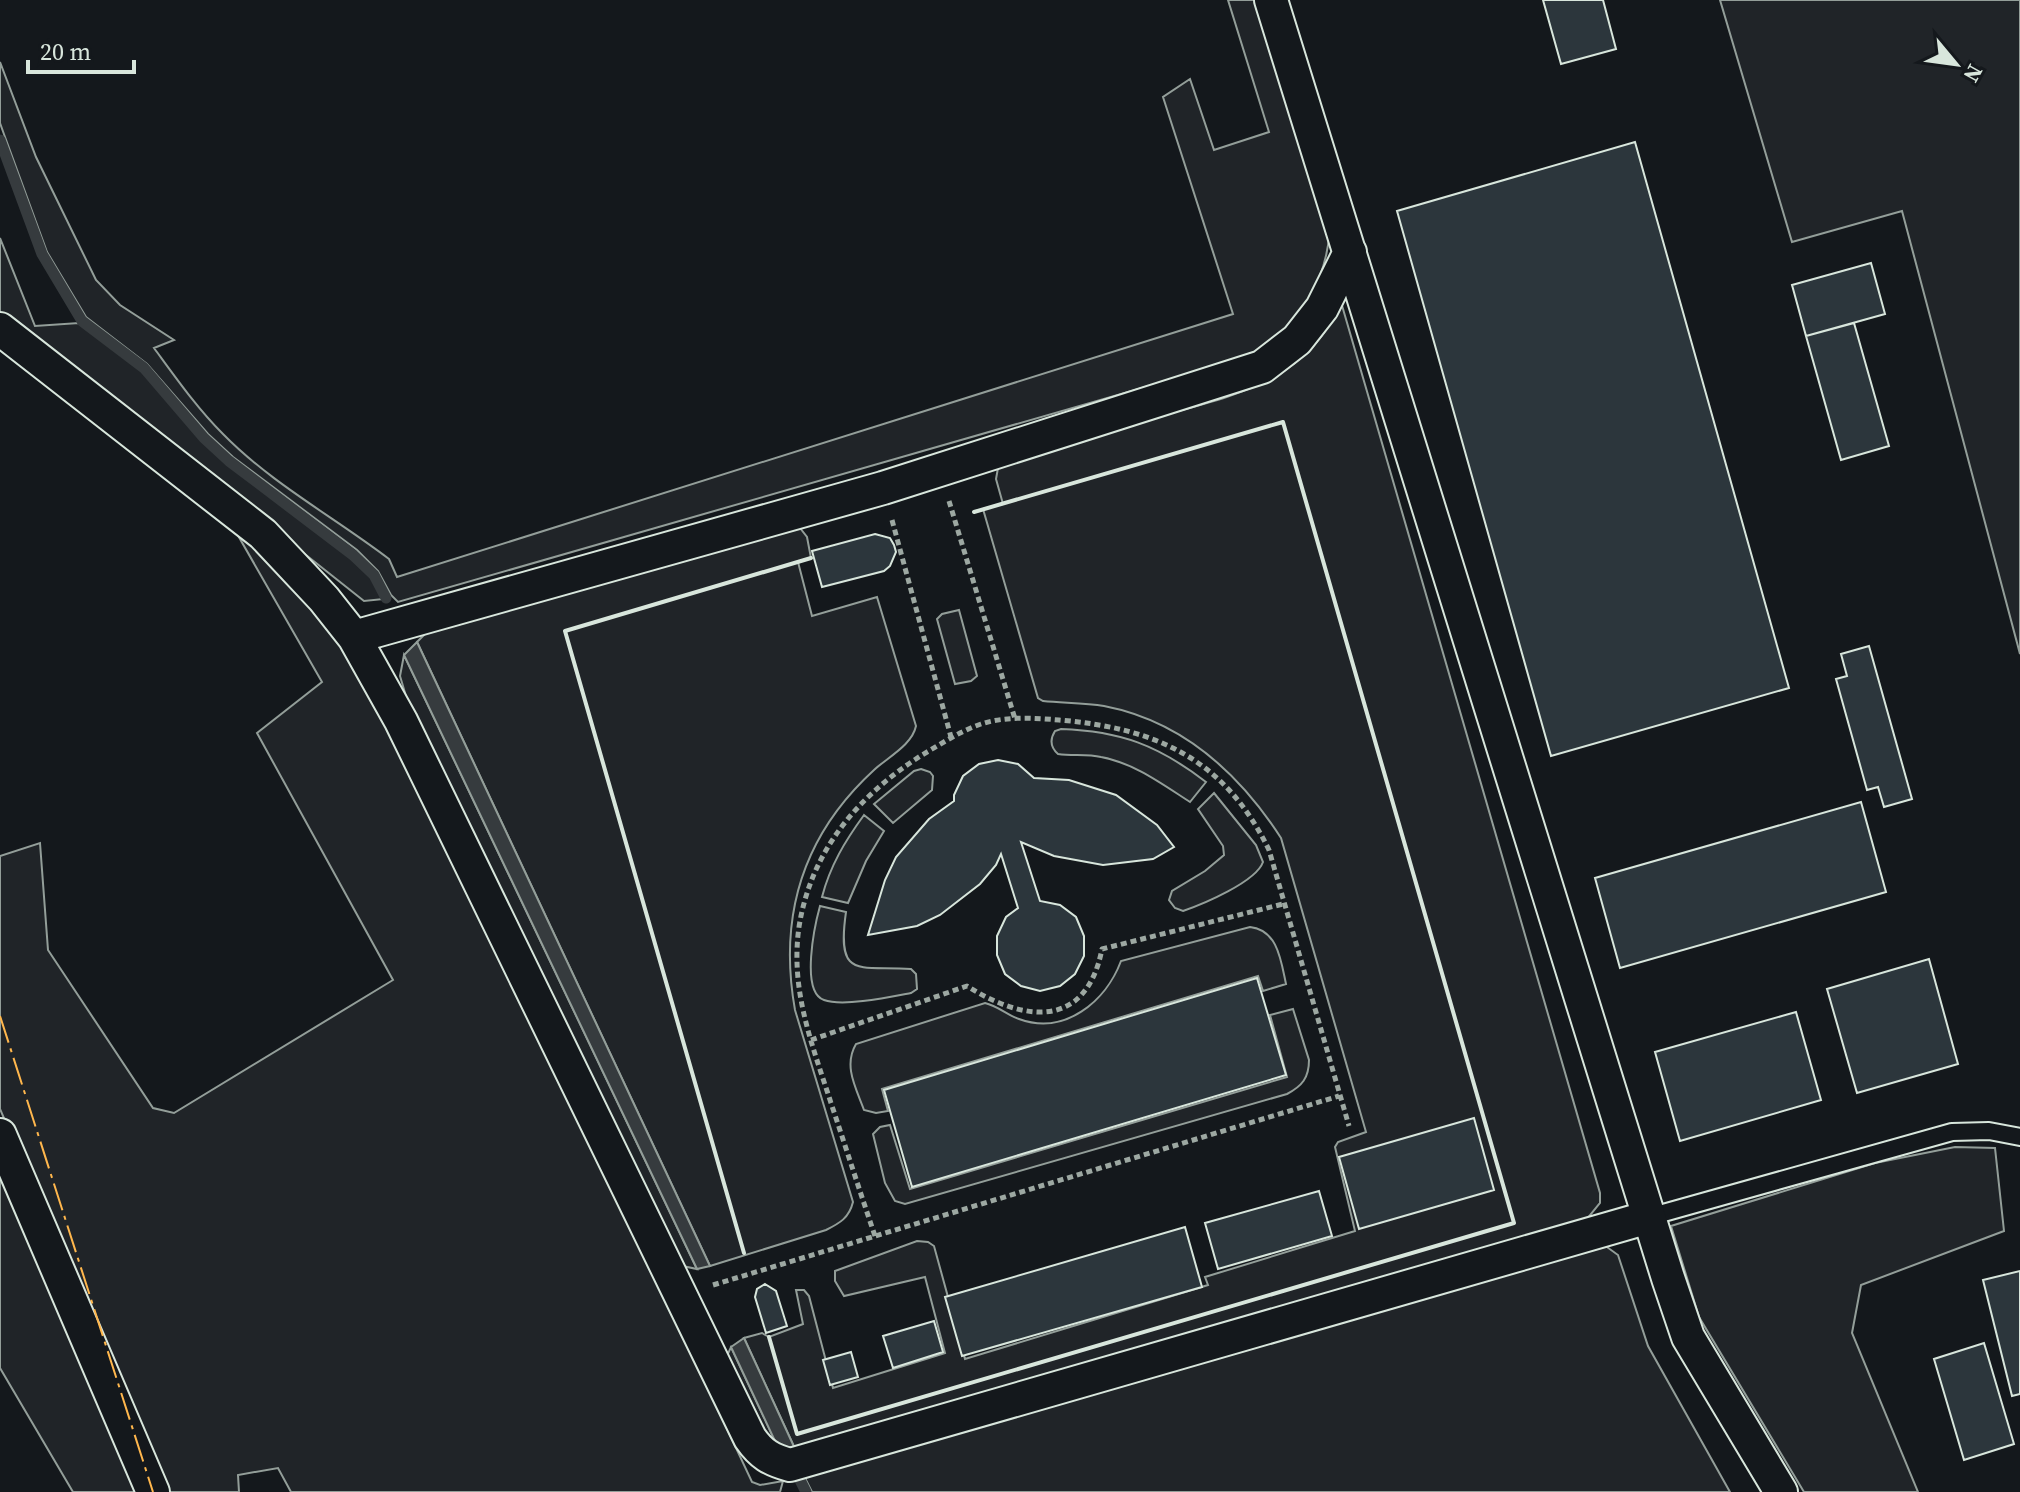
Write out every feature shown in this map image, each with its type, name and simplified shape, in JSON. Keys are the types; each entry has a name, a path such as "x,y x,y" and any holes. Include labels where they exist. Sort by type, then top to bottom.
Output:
{"street":[{"path":"1271,0 1688,1337 1781,1492"},
{"path":"354,637 883,488 1262,367 1297,340 1322,308 1350,252"},
{"path":"0,329 263,534 324,599 354,637 401,721 750,1438 759,1451 772,1461 790,1465 1649,1217"},
{"path":"0,1135 153,1492"}],"lane":[{"path":"1649,1217 1952,1132 1989,1131 2020,1137"}],"path":[{"path":"939,469 1015,719"},
{"path":"883,488 951,737"},
{"path":"875,1236 803,1016 796,976 800,925 812,881 829,843 848,815 870,792 901,769 951,737 983,723 1015,719 1089,723 1128,730 1159,741 1215,775 1255,821 1269,850 1349,1126"},
{"path":"811,1040 967,986 992,1002 1017,1010 1039,1014 1057,1012 1073,1003 1088,985 1098,967 1102,949 1283,904"},
{"path":"681,1294 1339,1096"}],"shaded area":[{"path":"1228,0 1257,0 1330,227 1323,267 1308,300 1284,330 1253,356 398,602 378,571 357,550 233,457 208,434 147,364 86,317 47,252 0,123 0,62 36,157 96,280 120,305 174,340 154,348 223,434 262,469 389,559 397,577 1233,314 1163,97 1190,79 1214,150 1269,132"},
{"path":"1720,0 2020,0 2020,654 1902,211 1792,242"},
{"path":"0,238 35,326 79,323 142,370 228,463 351,556 372,576 384,599 364,601 0,312"},
{"path":"1341,302 1600,1193 1600,1203 1587,1219 796,1451 744,1338 762,1333 769,1337 803,1324 796,1290 804,1290 809,1296 833,1388 945,1353 925,1277 844,1296 835,1281 835,1271 917,1241 934,1246 965,1359 1208,1285 1205,1277 1355,1231 1335,1147 1338,1142 1366,1132 1281,838 1247,792 1206,753 1183,737 1132,713 1104,706 1038,698 983,509 1003,504 996,479 998,468 1020,455 1212,402 1264,382 1308,351 1326,329"},
{"path":"800,528 807,537 811,558 798,562 812,616 877,597 916,726 905,745 874,770 829,822 813,849 794,909 790,942 795,1010 853,1202 851,1208 843,1219 826,1230 710,1266 417,642 428,631"},
{"path":"236,532 270,559 369,679 477,897 752,1482 760,1485 783,1481 780,1492 291,1492 278,1468 238,1475 239,1492 163,1492 0,1109 0,856 40,843 48,950 153,1108 174,1113 393,980 257,733 322,682"},
{"path":"959,610 977,676 971,681 955,684 937,619 942,614"},
{"path":"417,642 710,1266 697,1269 404,655"},
{"path":"404,655 697,1269 678,1265 408,703 400,676"},
{"path":"1055,731 1102,733 1138,742 1171,758 1206,782 1190,802 1125,764 1096,756 1058,754 1053,749 1052,740"},
{"path":"921,769 933,776 932,790 893,823 874,804 914,771"},
{"path":"1214,793 1256,845 1263,862 1240,884 1183,911 1175,908 1169,900 1172,891 1224,855 1223,846 1198,809"},
{"path":"864,815 884,831 866,861 848,903 822,897 839,854"},
{"path":"820,906 846,912 845,949 848,959 855,965 911,969 916,974 917,989 911,993 854,1002 824,1000 817,994 811,971"},
{"path":"1250,927 1259,929 1272,940 1280,957 1286,984 1263,991 1258,976 882,1089 888,1111 876,1113 864,1110 851,1069 856,1044 985,1003 1036,1023 1068,1019 1082,1011 1105,989 1121,961"},
{"path":"1293,1009 1309,1066 1304,1081 1287,1094 905,1204 895,1201 885,1183 873,1134 880,1127 890,1125 910,1189 1287,1077 1270,1015"},
{"path":"1955,1147 1995,1148 2004,1231 1861,1285 1852,1333 1918,1492 1804,1492 1699,1317 1671,1226 1875,1163"},
{"path":"0,1160 142,1492 73,1492 0,1368"},
{"path":"1600,1242 1618,1255 1648,1346 1730,1492 812,1492 803,1474"},
{"path":"744,1338 796,1451 782,1456 731,1347"},
{"path":"731,1347 782,1456 766,1451 725,1360"}],"building":[{"path":"1543,0 1603,0 1616,49 1561,64"},
{"path":"1635,142 1789,688 1551,756 1397,211"},
{"path":"1871,263 1885,314 1806,336 1792,285"},
{"path":"1854,323 1889,446 1841,460 1806,336"},
{"path":"875,534 890,538 894,545 896,552 890,566 884,571 822,587 812,551"},
{"path":"1869,646 1912,799 1884,807 1878,787 1867,790 1836,679 1847,676 1841,654"},
{"path":"998,760 1018,764 1034,778 1069,780 1116,795 1157,825 1174,847 1153,859 1103,865 1054,856 1021,842 1040,901 1060,905 1076,917 1084,936 1084,956 1075,974 1060,986 1040,991 1021,986 1005,974 997,955 997,936 1006,917 1018,908 1001,854 980,884 940,915 917,926 868,935 885,880 896,857 929,819 954,801 963,776 979,764"},
{"path":"1861,802 1886,892 1620,968 1595,878"},
{"path":"1929,959 1958,1064 1857,1093 1827,989"},
{"path":"1257,978 1286,1075 912,1187 884,1090"},
{"path":"1796,1012 1821,1100 1680,1141 1655,1052"},
{"path":"1474,1118 1494,1190 1359,1229 1339,1157"},
{"path":"1319,1191 1332,1236 1218,1269 1205,1223"},
{"path":"1185,1227 1202,1287 962,1356 945,1297"},
{"path":"2020,1271 2020,1394 2012,1396 1983,1280"},
{"path":"765,1284 776,1291 787,1326 766,1333 755,1297 757,1289"},
{"path":"934,1321 943,1352 893,1368 883,1336"},
{"path":"1984,1343 2014,1444 1964,1460 1934,1359"},
{"path":"851,1352 858,1377 830,1385 823,1360"}],"waterway":[{"path":"0,140 42,254 82,321 144,368 204,438 229,461 353,555 374,575 386,598"},
{"path":"798,1476 806,1492"}],"wall":[{"path":"769,1337 797,1434 1514,1223 1283,422 974,512"},
{"path":"744,1253 565,631 811,558"}],"power":[{"path":"0,1016 153,1492"}]}
